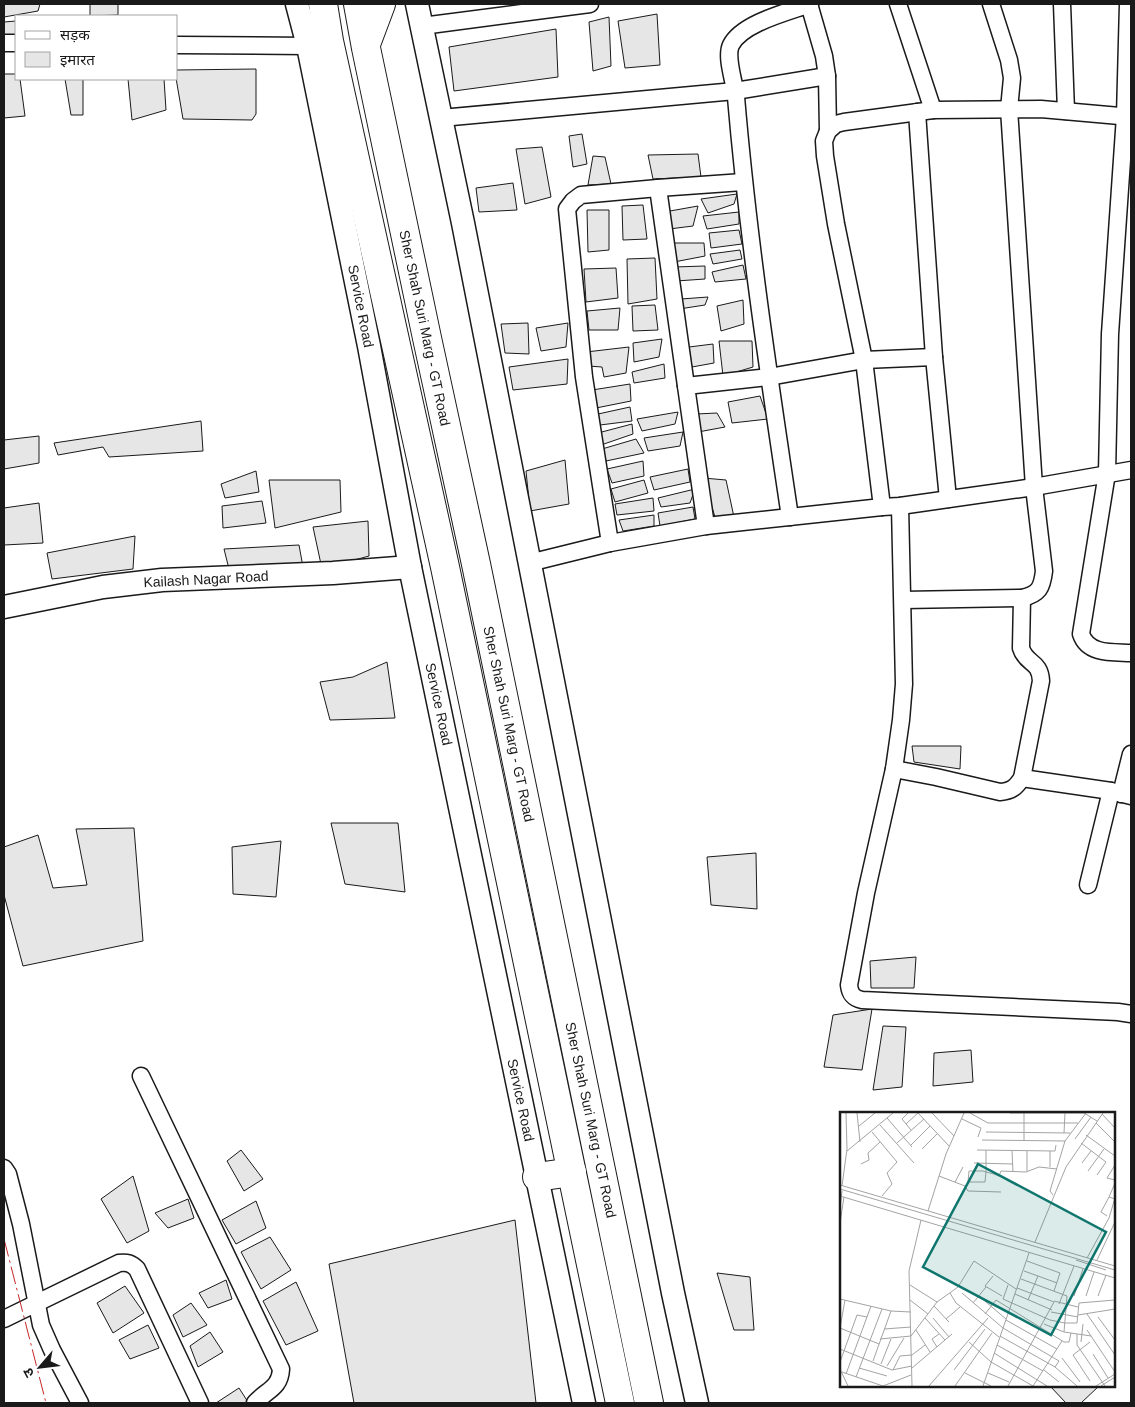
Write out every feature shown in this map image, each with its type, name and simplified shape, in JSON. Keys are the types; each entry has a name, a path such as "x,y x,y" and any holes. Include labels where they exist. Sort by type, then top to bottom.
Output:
{"highway":[{"path":"323,4 319,43 445,567 620,1403"},
{"name":"Sher Shah Suri Marg - GT Road","path":"358,4 649,1403"},
{"path":"366,45 381,4"},
{"path":"537,1177 572,1172"}],"street":[{"name":"Service Road","path":"297,4 319,43 367,336 410,567 584,1403"},
{"path":"417,4 463,223 673,1293 697,1403"},
{"path":"422,26 590,4"},
{"path":"790,517 743,182 735,91 729,59 730,48 735,38 752,26 809,4 824,56 827,76 828,131"},
{"path":"898,4 925,111 934,357 948,499"},
{"path":"902,600 1022,598 1033,596 1040,589 1043,581 1044,571 1034,487 1009,109 1012,78 1010,60 991,4"},
{"path":"1062,4 1066,111"},
{"path":"1128,4 1128,116 1110,334 1107,473 1081,634 1083,640 1095,650 1131,653"},
{"path":"178,45 319,43"},
{"path":"441,118 735,91 827,76"},
{"path":"882,507 864,360 824,156 824,140 828,131 836,124 844,122 925,111 1009,109 1128,116"},
{"path":"610,543 584,377 567,209 573,201 581,196 743,182"},
{"path":"658,188 706,526"},
{"path":"686,386 769,377 864,360 934,357"},
{"path":"529,563 610,543 706,526 900,506 1034,487 1131,470"},
{"path":"900,506 904,684 902,720 894,769 866,893 848,985 850,993 855,998 862,1000 1131,1014"},
{"name":"Kailash Nagar Road","path":"4,607 103,587 162,580 333,573 410,567"},
{"path":"894,769 1000,792 1009,791 1016,787 1022,778 1042,681 1041,673 1037,667 1026,658 1020,648 1022,598"},
{"path":"1088,885 1121,794 1131,754"},
{"path":"1022,778 1121,794"},
{"path":"141,1076 282,1369 281,1378 275,1386 255,1403"},
{"path":"4,1168 8,1174 21,1224 41,1325 80,1403"},
{"path":"4,1319 119,1263 133,1264 200,1403"}],"building":[{"path":"4,4 40,4 38,11 4,17"},
{"path":"90,4 118,4 118,15 90,15"},
{"path":"657,14 660,65 625,68 618,21"},
{"path":"609,17 611,66 593,71 589,22"},
{"path":"15,21 15,36 4,36 4,22"},
{"path":"556,29 558,77 454,91 449,47"},
{"path":"256,69 256,114 252,120 183,119 176,80 178,80 178,70"},
{"path":"4,74 15,74 15,80 20,80 25,116 4,118"},
{"path":"65,80 83,80 83,115 71,115"},
{"path":"128,80 164,80 166,110 132,120"},
{"path":"582,134 587,164 573,167 569,136"},
{"path":"542,147 551,197 525,204 516,149"},
{"path":"698,154 701,177 653,179 648,155"},
{"path":"593,156 605,157 611,184 588,185"},
{"path":"513,183 517,210 479,212 476,188"},
{"path":"737,194 734,204 708,213 701,199"},
{"path":"643,205 647,239 623,240 622,206"},
{"path":"698,206 693,226 669,229 670,211"},
{"path":"587,210 609,210 609,250 588,252"},
{"path":"739,212 739,224 707,229 703,216"},
{"path":"739,230 742,244 711,248 709,233"},
{"path":"671,243 704,243 705,256 674,262"},
{"path":"740,250 742,259 713,264 710,254"},
{"path":"655,258 657,299 628,304 627,259"},
{"path":"743,265 746,279 715,282 712,272"},
{"path":"705,266 705,279 676,281 674,267"},
{"path":"616,268 618,298 586,302 584,269"},
{"path":"708,297 705,305 679,309 681,299"},
{"path":"743,300 744,324 721,331 717,306"},
{"path":"655,305 658,330 633,331 632,306"},
{"path":"620,308 618,330 589,330 587,311"},
{"path":"528,323 529,354 505,353 501,324"},
{"path":"568,323 566,347 541,351 536,328"},
{"path":"662,339 659,357 634,362 633,343"},
{"path":"719,341 752,341 753,367 723,376"},
{"path":"713,344 714,363 692,367 689,347"},
{"path":"629,347 626,373 604,377 602,367 588,366 586,352"},
{"path":"568,359 567,384 513,390 509,367"},
{"path":"664,364 665,378 634,383 632,372"},
{"path":"630,384 631,401 596,408 592,390"},
{"path":"760,396 768,419 732,423 728,402"},
{"path":"630,407 632,421 600,425 598,414"},
{"path":"678,412 675,424 642,431 637,419"},
{"path":"717,413 725,427 698,432 696,414"},
{"path":"201,421 203,451 109,457 103,447 58,455 54,443"},
{"path":"632,424 633,434 601,445 598,433"},
{"path":"683,432 680,446 648,451 644,438"},
{"path":"39,436 39,463 4,469 4,440"},
{"path":"636,439 644,453 606,461 602,449"},
{"path":"565,460 569,504 530,511 526,471"},
{"path":"643,461 644,476 612,483 607,469"},
{"path":"688,469 690,482 654,490 650,477"},
{"path":"256,471 259,492 225,498 221,484"},
{"path":"703,478 726,480 734,517 715,517"},
{"path":"269,480 340,480 341,512 275,528"},
{"path":"644,480 648,493 615,502 611,489"},
{"path":"695,489 690,503 661,507 658,498"},
{"path":"653,498 654,511 617,515 615,504"},
{"path":"262,501 266,523 223,528 222,506"},
{"path":"39,503 43,543 4,545 4,508"},
{"path":"693,507 695,519 660,526 658,513"},
{"path":"654,515 654,526 623,531 619,520"},
{"path":"368,521 369,556 322,569 313,527"},
{"path":"135,536 133,569 52,579 47,553"},
{"path":"299,545 303,567 229,569 224,549"},
{"path":"387,662 395,718 330,720 320,682 353,677"},
{"path":"912,746 961,746 960,769 914,762"},
{"path":"331,823 398,823 405,892 345,884"},
{"path":"134,828 143,941 23,966 4,895 4,847 38,835 53,888 87,885 76,829"},
{"path":"281,841 276,897 233,894 232,847"},
{"path":"756,853 757,909 711,905 707,857"},
{"path":"916,957 914,988 871,988 870,961"},
{"path":"872,1009 862,1070 824,1067 833,1015"},
{"path":"883,1026 906,1027 902,1087 873,1090"},
{"path":"971,1050 973,1082 933,1086 934,1053"},
{"path":"241,1150 263,1179 244,1191 227,1161"},
{"path":"133,1176 149,1231 127,1243 101,1199"},
{"path":"188,1199 194,1218 168,1228 155,1213"},
{"path":"256,1201 266,1228 236,1244 222,1220"},
{"path":"515,1220 536,1403 354,1403 329,1264"},
{"path":"270,1237 291,1270 261,1289 241,1252"},
{"path":"717,1273 750,1277 754,1330 734,1330"},
{"path":"226,1280 232,1299 208,1308 199,1293"},
{"path":"296,1282 318,1331 286,1345 263,1301"},
{"path":"125,1286 144,1313 113,1333 97,1303"},
{"path":"191,1303 207,1325 183,1337 173,1315"},
{"path":"148,1325 159,1348 130,1359 119,1340"},
{"path":"210,1332 223,1352 198,1367 190,1346"},
{"path":"1051,1387 1098,1387 1081,1403 1066,1403"},
{"path":"239,1388 248,1402 216,1403"}],"power":[{"path":"4,1239 46,1403"}]}
